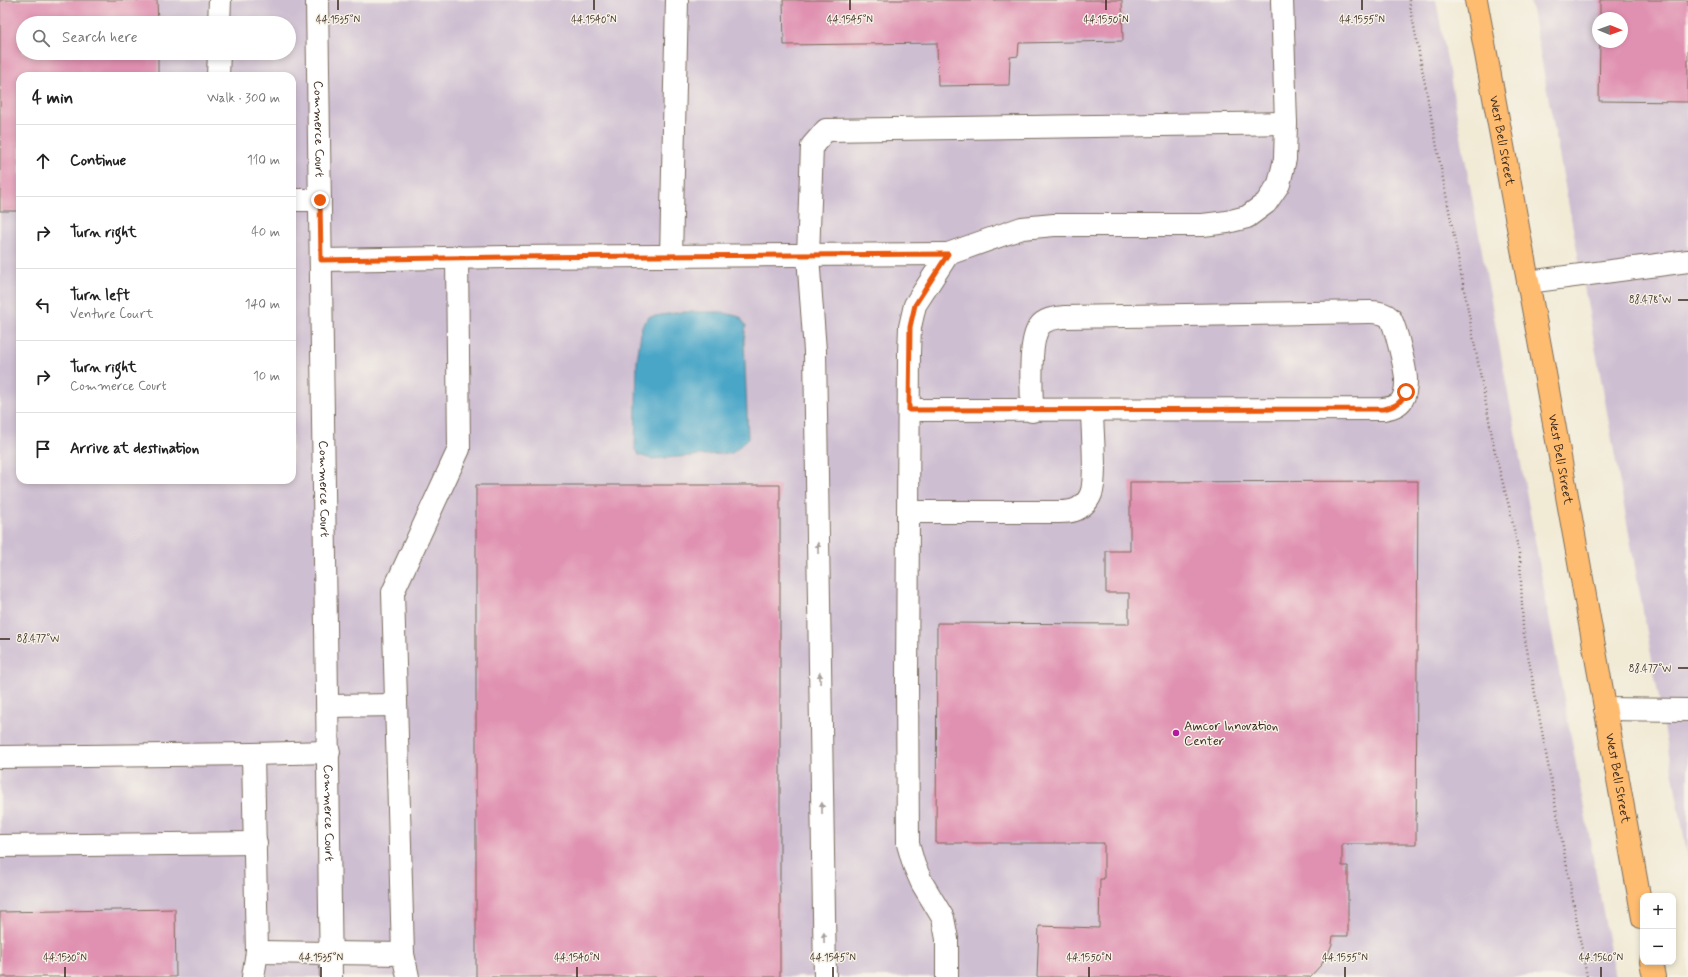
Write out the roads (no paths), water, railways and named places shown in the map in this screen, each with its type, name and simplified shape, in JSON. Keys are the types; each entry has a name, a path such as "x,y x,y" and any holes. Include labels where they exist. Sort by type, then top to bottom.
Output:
{"main road":[{"name":"West Bell Street","path":"1476,0 1640,902"},
{"path":"1652,965 1654,977"}],"street":[{"path":"219,16 220,0"},
{"name":"Commerce Court","path":"317,0 329,752 331,977"},
{"path":"671,256 677,0"},
{"path":"321,260 456,257 948,254 1022,228 1054,225 1203,225 1247,217 1266,203 1279,184 1285,159 1286,123 1282,0"},
{"path":"218,72 219,60"},
{"path":"824,977 815,351 808,256 812,146 826,130 1286,123"},
{"path":"296,200 320,200"},
{"path":"947,977 947,939 943,918 916,871 908,844 907,683 910,333 915,305 948,254"},
{"path":"408,977 403,954 393,592 459,449 456,257"},
{"path":"1528,282 1688,261"},
{"path":"909,410 1032,411 1383,409 1395,407 1403,400 1406,392 1406,379 1395,329 1391,318 1383,313 1064,317 1050,319 1039,326 1034,337 1032,355 1032,411"},
{"path":"909,512 1052,512 1071,511 1079,508 1085,503 1091,494 1093,482 1092,410"},
{"path":"328,706 396,705"},
{"path":"1605,709 1688,710"},
{"path":"0,757 329,752"},
{"path":"253,754 256,843 257,952 253,977"},
{"path":"0,846 256,843"},
{"path":"257,952 403,954"}],"water":[{"path":"680,312 721,312 740,317 746,326 744,340 748,439 732,453 651,459 639,455 635,449 637,361 642,326 649,317"}],"place":[{"name":"Amcor Innovation Center","path":"1176,733"}]}
